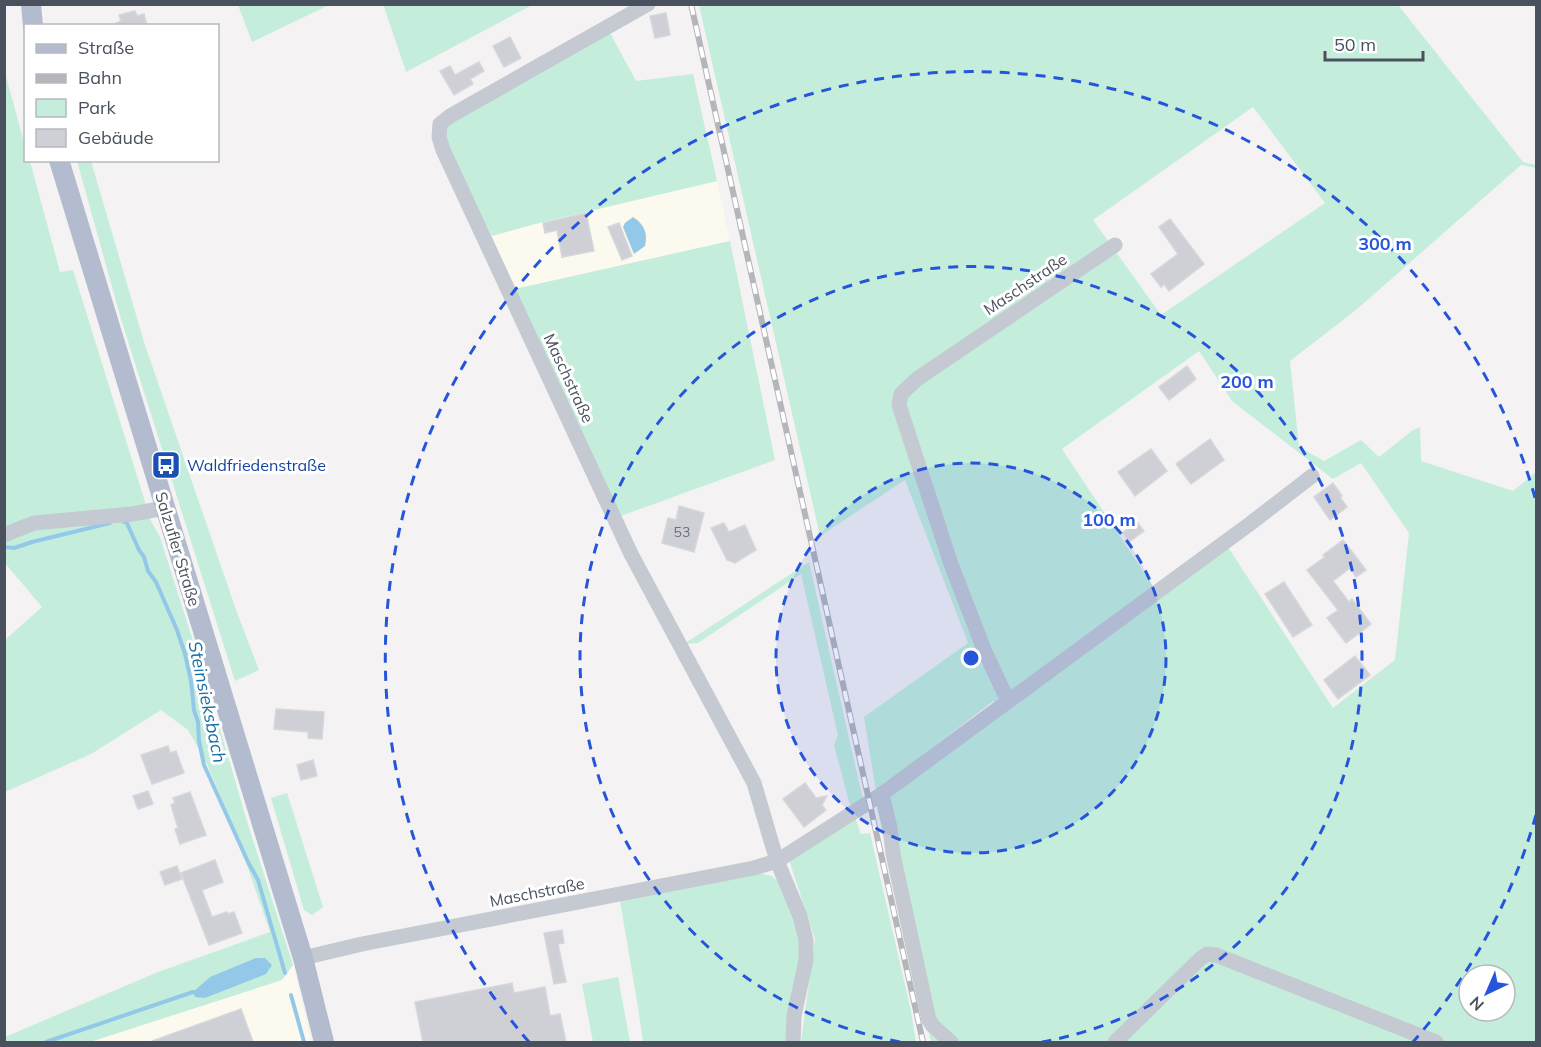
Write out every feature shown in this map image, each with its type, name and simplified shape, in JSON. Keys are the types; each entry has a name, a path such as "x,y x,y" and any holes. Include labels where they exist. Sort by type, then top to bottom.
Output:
{"main road":[{"path":"31,4 33,24"},
{"name":"Salzufler Straße","path":"60,162 303,958 324,1042"}],"street":[{"name":"Maschstraße","path":"648,4 450,116 440,124 439,137 631,554 754,783 777,861 800,916 806,940 806,960 794,1016 794,1042"},
{"name":"Maschstraße","path":"1008,701 985,652 951,564 899,405 901,394 917,379 1115,245"},
{"name":"Maschstraße","path":"303,958 362,944 754,868 777,861 882,794 1312,476"},
{"path":"4,535 34,523 132,514 165,507"},
{"path":"882,794 929,1020 951,1042"},
{"path":"1115,1042 1207,954 1436,1042"}],"shaded area":[{"path":"717,181 730,241 515,289 492,236 539,223"},
{"path":"293,965 311,1042 90,1042 282,980"}],"green space":[{"path":"383,4 532,4 532,5 406,72"},
{"path":"238,5 329,5 252,42"},
{"path":"699,5 1398,5 1523,162 1536,165 1536,168 1521,165 1356,310 1290,361 1299,447 1324,461 1361,440 1379,457 1420,427 1421,461 1513,491 1536,472 1536,1042 931,1042 876,804 1003,710 993,701 876,791 864,717 968,643 905,480 820,536","holes":["1253,107 1325,203 1161,315 1093,220","1199,351 1232,401 1333,479 1361,463 1409,533 1395,660 1333,708 1222,538 1153,586 1062,449"]},
{"path":"609,31 636,81 693,74 717,181 492,236 446,140 446,130 452,120"},
{"path":"4,69 24,142 24,162 30,162 60,272 73,270 151,521 160,537 207,685 249,828 293,965 282,980 90,1042 5,1042 5,1037 158,972 270,932 234,828 206,762 188,730 161,710 91,754 5,792 5,640 42,607 5,563"},
{"path":"77,162 91,162 144,342 235,607 259,670 235,681 121,319"},
{"path":"730,241 775,460 618,517 515,289"},
{"path":"809,562 863,800 850,805 834,745 838,735 801,574 698,643 684,644"},
{"path":"287,793 323,907 312,915 304,910 271,798"},
{"path":"854,815 861,834 870,833 916,1042 801,1042 815,939 789,860"},
{"path":"758,873 772,876 785,888 803,955 792,1042 643,1042 620,901"},
{"path":"618,977 630,1042 593,1042 582,984"}],"water":[{"path":"633,217 642,226 646,237 645,246 634,254 623,227"},
{"path":"256,958 265,958 272,965 266,974 205,998 195,997 193,992 210,977"}],"building":[{"path":"135,11 137,16 144,14 146,24 116,24 121,21 119,15"},
{"path":"666,13 670,35 655,38 650,16"},
{"path":"510,37 521,58 504,67 493,46"},
{"path":"479,62 484,71 470,79 473,84 454,95 440,71 450,66 455,75"},
{"path":"586,213 594,251 562,257 557,230 545,233 543,223"},
{"path":"1170,219 1204,264 1169,291 1164,284 1161,287 1151,274 1178,254 1159,227"},
{"path":"619,223 632,256 622,260 608,227"},
{"path":"1187,366 1196,379 1169,400 1159,387"},
{"path":"1210,439 1224,460 1191,484 1176,464"},
{"path":"1151,449 1167,471 1135,496 1118,472"},
{"path":"1333,483 1347,507 1330,520 1314,497"},
{"path":"679,506 704,513 694,552 662,543 668,518 676,520"},
{"path":"1137,522 1144,531 1129,542 1122,533"},
{"path":"724,523 729,532 745,525 756,550 735,563 727,560 711,528"},
{"path":"1343,540 1366,570 1356,577 1350,568 1333,581 1349,602 1352,599 1371,624 1346,643 1327,618 1338,610 1307,570"},
{"path":"1284,582 1312,625 1293,637 1265,594"},
{"path":"1355,656 1370,675 1338,699 1324,680"},
{"path":"276,709 324,712 322,739 308,738 308,732 274,729"},
{"path":"168,746 170,753 176,751 184,773 152,784 141,755"},
{"path":"313,760 317,776 301,780 297,765"},
{"path":"805,783 816,798 827,796 822,805 826,810 804,827 783,799"},
{"path":"148,791 153,804 138,809 133,796"},
{"path":"190,792 206,835 180,844 171,805 175,803 173,798"},
{"path":"215,860 223,882 202,890 212,917 234,912 242,933 209,945 181,873"},
{"path":"177,866 182,879 165,885 160,872"},
{"path":"562,930 564,943 558,944 566,982 554,984 544,933"},
{"path":"512,983 514,993 545,987 550,1016 560,1014 566,1042 423,1042 415,1002"},
{"path":"241,1009 253,1042 152,1042 152,1041"}],"waterway":[{"name":"Steinsieksbach","path":"124,522 126,521 144,557 148,571 156,582 177,630 191,681 204,765 258,880 285,973"},
{"name":"Steinsieksbach","path":"4,547 14,548 110,523"},
{"path":"46,1042 193,992"},
{"name":"Steinsieksbach","path":"291,995 304,1042"}],"railway":[{"path":"691,4 923,1042"}],"place":[{"name":"Waldfriedenstraße","path":"166,465"}]}
